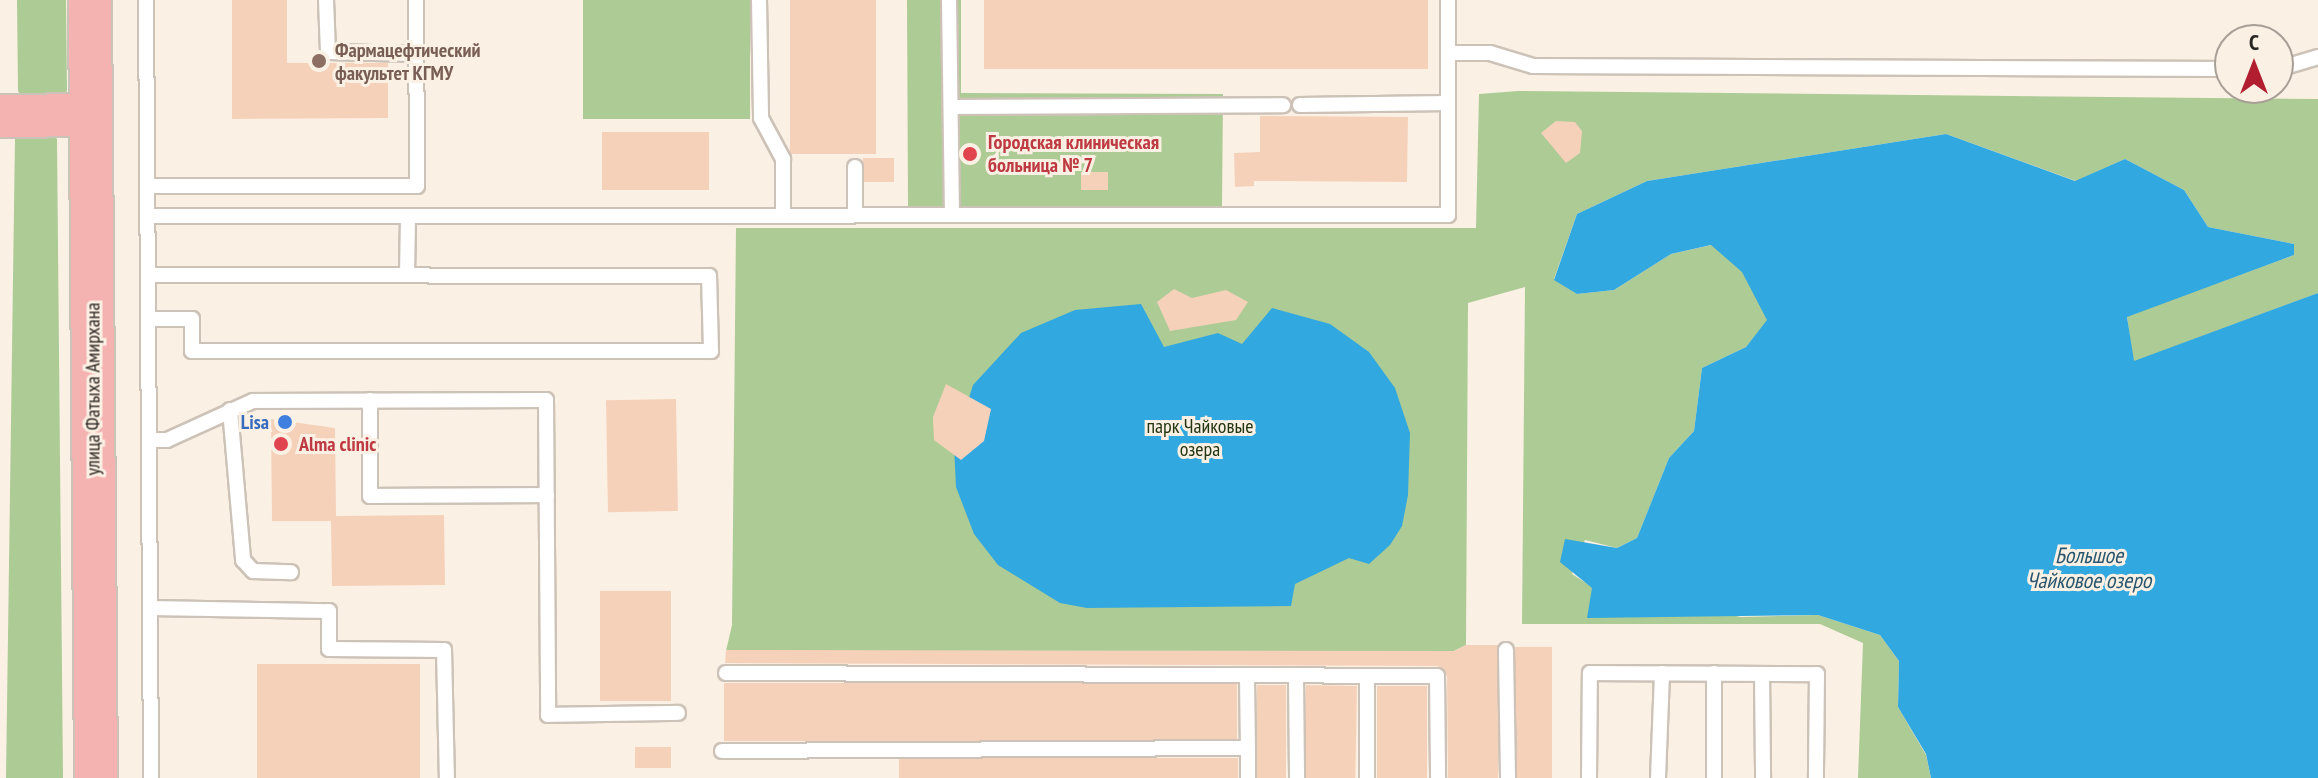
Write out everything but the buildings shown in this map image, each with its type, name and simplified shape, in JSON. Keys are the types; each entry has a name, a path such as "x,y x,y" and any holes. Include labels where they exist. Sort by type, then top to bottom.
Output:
{"main road":[{"name":"улица Фатыха Амирхана","path":"90,0 96,778"},
{"path":"0,116 91,115"}],"lane":[{"path":"146,0 150,186 151,778"},
{"path":"326,0 328,52 417,54"},
{"path":"150,186 417,186 416,0"},
{"path":"759,0 761,118 783,159 783,216"},
{"path":"949,0 952,215"},
{"path":"150,216 1448,215 1448,0"},
{"path":"1448,53 1490,53 1533,66 2214,69"},
{"path":"2294,64 2318,57"},
{"path":"1300,105 1448,103"},
{"path":"951,107 1283,105"},
{"path":"855,167 855,215"},
{"path":"407,275 408,216"},
{"path":"150,275 709,276 711,351 192,351 192,319 150,319"},
{"path":"370,400 370,496 547,495"},
{"path":"150,440 167,440 253,401 546,400 548,715 678,713"},
{"path":"230,410 243,560 253,571 291,572"},
{"path":"150,608 329,611 329,649 444,650 447,778"},
{"path":"1506,650 1508,778"},
{"path":"726,673 1247,678 1437,676 1438,778"},
{"path":"1589,778 1590,673 1817,674 1816,778"},
{"path":"1658,778 1662,673"},
{"path":"1714,673 1714,778"},
{"path":"1762,674 1763,778"},
{"path":"1296,677 1297,778"},
{"path":"1367,677 1367,778"},
{"path":"1247,678 1248,778"},
{"path":"722,751 1248,748"}],"green space":[{"path":"17,0 66,0 67,91 55,103 25,103 18,91"},
{"path":"583,0 750,0 750,119 583,119"},
{"path":"907,0 961,0 961,93 1223,94 1222,207 908,206"},
{"name":"парк Чайковые озера","path":"1518,91 2214,98 2214,104 2294,104 2294,99 2318,99 2318,293 2133,362 2127,316 2294,255 2294,244 2208,227 2184,190 2125,159 2076,181 1946,134 1647,181 1577,214 1554,279 1577,294 1614,290 1671,254 1712,245 1743,272 1768,320 1746,347 1702,368 1694,431 1669,458 1637,538 1617,548 1585,540 1572,574 1592,587 1741,617 1818,615 1880,635 1899,661 1898,707 1926,755 1931,778 1858,778 1863,643 1820,624 1522,624 1525,287 1468,303 1466,645 1454,651 726,651 732,625 736,228 1476,228 1479,94"},
{"path":"49,129 57,139 63,778 6,778 15,137"}],"water":[{"name":"Большое Чайковое озеро","path":"1946,134 2075,181 2125,159 2184,190 2208,227 2294,244 2294,255 2127,317 2134,361 2318,293 2318,778 1931,778 1926,754 1898,707 1899,661 1880,635 1818,615 1587,618 1592,588 1560,562 1565,539 1617,548 1637,538 1669,458 1694,431 1702,368 1746,347 1767,320 1742,272 1711,245 1671,254 1614,290 1577,294 1554,280 1577,214 1647,181"},
{"path":"1141,304 1164,347 1218,333 1242,344 1272,308 1330,324 1369,352 1395,388 1410,433 1408,495 1402,526 1390,545 1369,564 1349,558 1295,584 1291,606 1087,608 1060,603 998,565 974,534 956,487 954,446 973,385 1021,333 1075,310"}],"place":[{"name":"Фармацефтический факультет КГМУ","path":"319,61"},
{"name":"Городская клиническая больница № 7","path":"970,154"},
{"name":"Lisa","path":"285,422"},
{"name":"Alma clinic","path":"281,444"}]}
